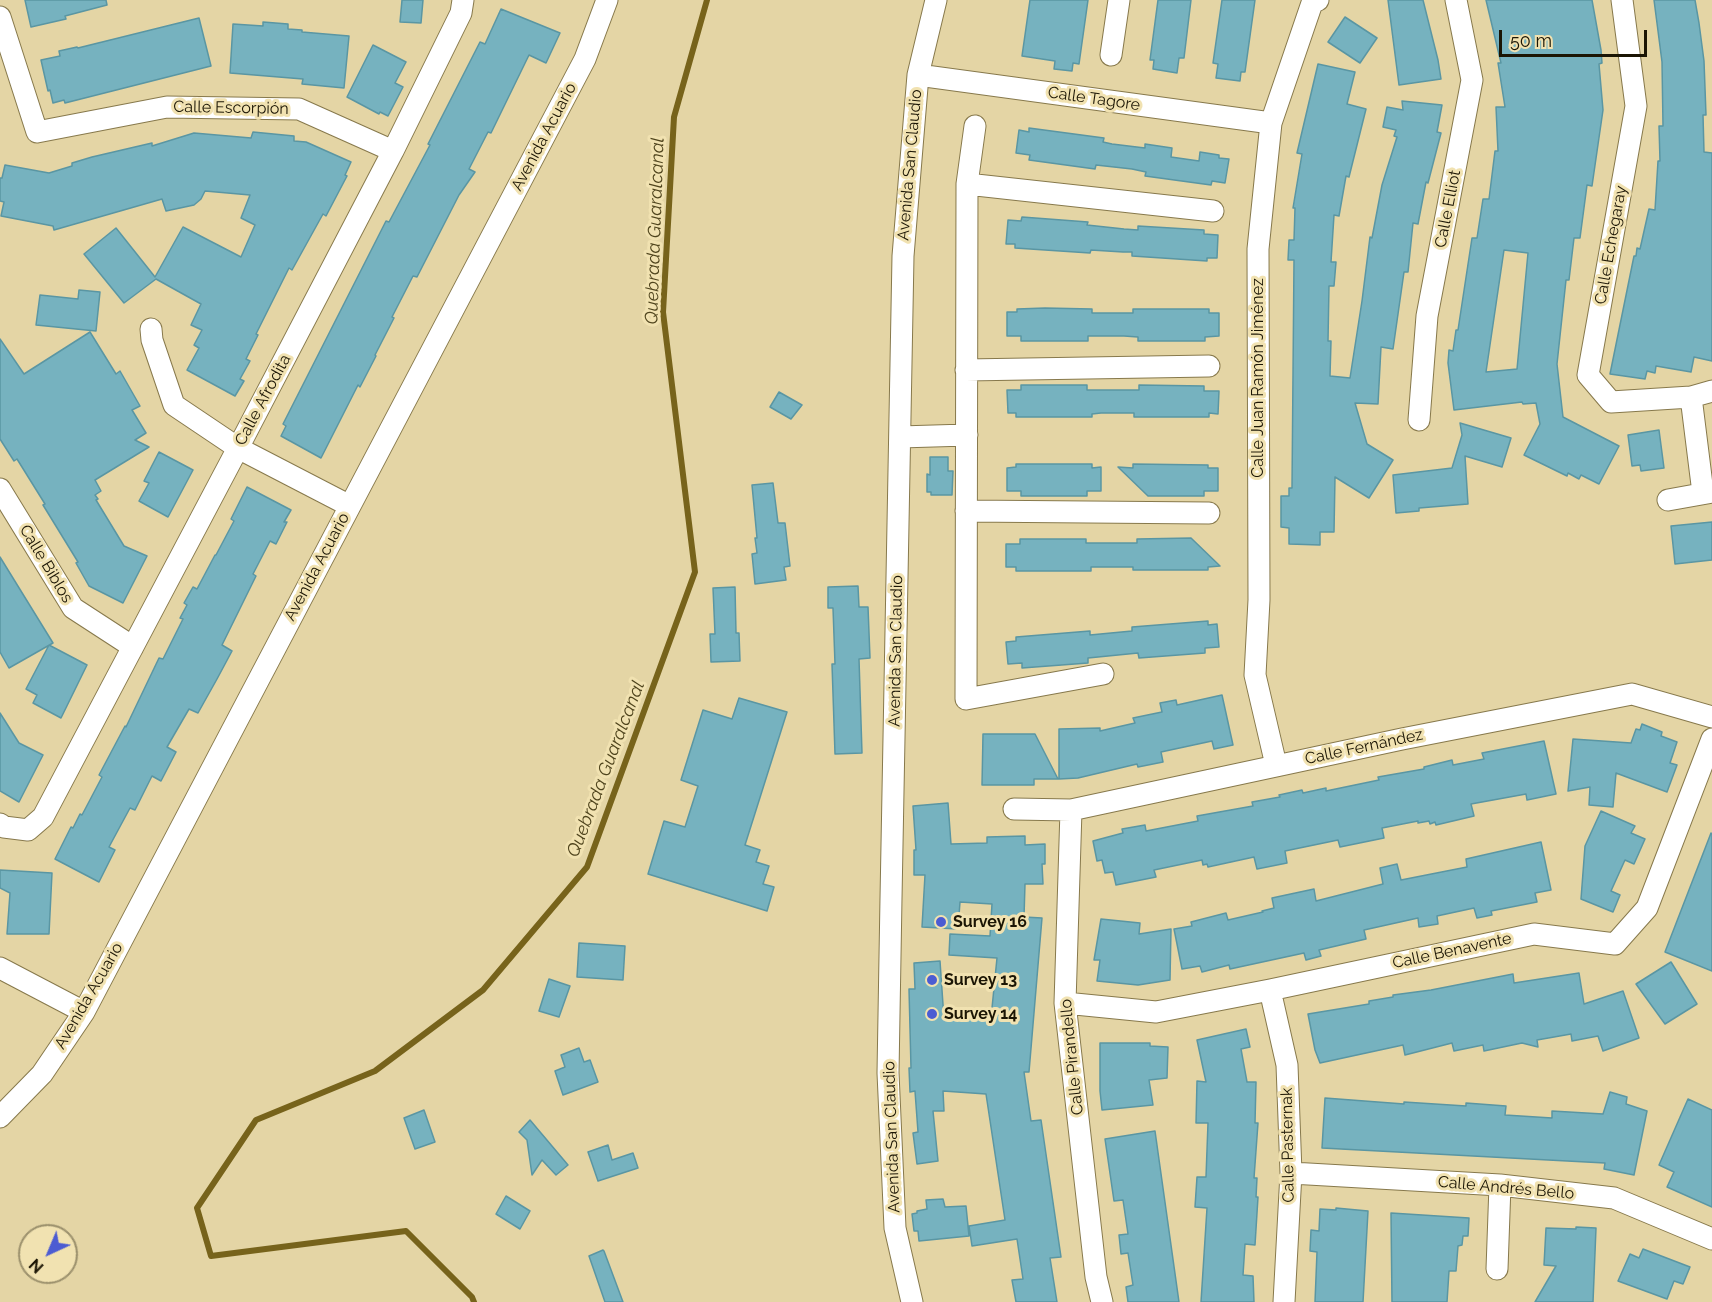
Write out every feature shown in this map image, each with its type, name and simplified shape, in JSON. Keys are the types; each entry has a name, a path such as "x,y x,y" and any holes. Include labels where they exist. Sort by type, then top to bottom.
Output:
{"street":[{"name":"Calle Afrodita","path":"0,824 4,827 28,830 43,817 393,151 461,14 463,0"},
{"name":"Avenida Acuario","path":"0,1117 42,1074 84,1012 585,59 607,0"},
{"name":"Avenida San Claudio","path":"912,1302 895,1228 888,1073 903,256 918,75 936,0"},
{"path":"1111,55 1119,0"},
{"name":"Calle Juan Ramón Jiménez","path":"1276,765 1255,675 1259,600 1258,249 1270,123 1312,3 1318,0"},
{"name":"Calle Elliot","path":"1419,420 1427,316 1472,80 1456,0"},
{"name":"Calle Echegaray","path":"1622,0 1636,106 1588,375 1611,402 1690,397"},
{"name":"Calle Escorpión","path":"0,17 37,132 167,107 299,109 393,151"},
{"name":"Calle Tagore","path":"918,75 1270,123"},
{"path":"975,126 967,184 966,699 1103,674"},
{"path":"967,184 1213,211"},
{"path":"152,328 152,340 174,405 238,448 350,506"},
{"path":"966,370 1209,366"},
{"path":"1668,500 1708,492 1690,397 1712,391"},
{"path":"900,437 967,435"},
{"name":"Calle Biblos","path":"0,489 73,608 133,647"},
{"path":"966,511 1209,513"},
{"name":"Calle Fernández","path":"1014,809 1071,810 1276,765 1632,694 1712,717"},
{"name":"Calle Benavente","path":"1065,1003 1156,1012 1533,934 1615,944 1647,908 1712,739"},
{"name":"Calle Pirandello","path":"1071,810 1065,1003 1096,1277 1102,1302"},
{"path":"0,968 84,1012"},
{"name":"Calle Pasternak","path":"1270,990 1287,1065 1291,1173 1284,1302"},
{"name":"Calle Andrés Bello","path":"1291,1173 1500,1185 1614,1198 1712,1239"},
{"path":"1497,1269 1500,1185"}],"building":[{"path":"25,0 106,0 107,5 65,16 66,19 31,27"},
{"path":"402,0 423,0 421,23 400,22"},
{"path":"1030,0 1088,0 1079,64 1073,63 1072,71 1054,69 1055,61 1022,56"},
{"path":"1158,0 1191,0 1184,58 1179,58 1177,73 1153,69 1154,60 1150,60"},
{"path":"1222,0 1255,0 1245,72 1241,72 1240,81 1216,78 1218,64 1213,63"},
{"path":"1388,0 1423,0 1441,79 1399,85"},
{"path":"1486,0 1592,0 1601,50 1602,63 1599,64 1603,110 1592,186 1587,185 1580,238 1574,238 1569,280 1566,280 1557,364 1563,417 1619,446 1599,484 1581,475 1579,479 1568,473 1567,476 1524,455 1540,424 1536,403 1523,404 1522,402 1454,410 1448,363 1449,350 1453,351 1456,330 1458,330 1472,238 1477,238 1483,199 1489,199 1495,151 1498,151 1496,107 1505,107 1498,63 1501,63","holes":["1504,250 1528,253 1517,369 1486,372"]},
{"path":"1654,0 1695,0 1699,23 1704,61 1706,115 1703,115 1704,152 1712,153 1712,361 1694,357 1691,372 1656,366 1655,373 1647,371 1645,379 1610,374 1634,256 1636,256 1637,248 1640,249 1649,209 1655,210 1658,161 1660,161 1659,126 1663,126 1662,62"},
{"path":"501,9 560,33 546,63 529,55 491,133 488,132 469,169 475,172 459,195 417,277 413,276 392,317 394,318 376,356 360,387 358,385 321,458 281,436 286,426 283,424 386,221 389,222 430,145 428,144 480,42 485,44"},
{"path":"1345,17 1377,38 1360,63 1328,42"},
{"path":"199,18 211,66 65,103 64,100 53,103 41,60 60,56 59,51"},
{"path":"263,22 288,24 288,29 302,30 302,32 349,36 344,88 302,84 303,79 230,73 233,24 263,26"},
{"path":"373,45 406,62 395,83 403,87 388,116 380,112 379,114 347,97"},
{"path":"1318,64 1355,72 1347,104 1366,109 1349,177 1346,176 1339,216 1334,215 1331,262 1336,262 1334,286 1329,286 1330,376 1350,378 1370,237 1372,238 1382,185 1397,137 1394,136 1396,130 1383,127 1387,107 1403,110 1402,101 1442,105 1437,132 1441,133 1428,183 1426,182 1418,224 1413,223 1408,272 1404,272 1393,349 1381,347 1378,404 1355,403 1367,444 1393,460 1369,498 1335,477 1334,532 1320,532 1320,545 1289,544 1289,528 1281,527 1281,496 1289,496 1289,488 1292,488 1294,260 1288,260 1289,240 1294,240 1295,208 1293,208 1302,154 1297,153"},
{"path":"1029,128 1104,138 1103,142 1112,144 1145,148 1145,144 1172,148 1171,157 1199,161 1200,152 1219,155 1219,158 1229,159 1225,183 1212,181 1211,185 1145,176 1146,172 1132,169 1096,165 1095,169 1029,160 1030,155 1016,153 1019,130 1029,132"},
{"path":"253,132 294,136 294,141 306,142 351,162 345,175 347,176 326,216 323,214 292,270 289,268 256,334 258,335 246,359 250,361 240,379 244,381 235,396 187,370 199,348 194,345 202,330 191,325 201,304 156,279 124,303 84,254 116,228 155,277 183,227 241,257 255,225 241,218 250,195 205,191 194,205 166,211 162,199 54,230 53,226 1,216 4,202 0,201 0,178 2,178 5,165 49,173 92,157 152,143 152,146 194,133 251,138"},
{"path":"1022,217 1088,222 1087,225 1138,230 1138,226 1204,230 1204,234 1218,235 1217,258 1207,258 1207,261 1132,256 1132,252 1091,250 1090,253 1015,248 1015,244 1006,244 1008,220 1021,221"},
{"path":"79,290 100,292 96,331 36,325 40,295 78,299"},
{"path":"1017,309 1092,309 1092,313 1133,313 1133,309 1209,309 1209,313 1219,313 1219,336 1205,337 1205,341 1138,341 1138,337 1088,336 1088,341 1021,341 1021,336 1007,336 1007,312 1017,312"},
{"path":"90,332 116,374 120,371 140,406 132,410 146,433 135,440 149,447 95,480 101,491 95,495 98,499 96,500 124,546 147,556 123,603 89,586 76,563 78,562 43,505 45,504 17,459 14,461 0,439 0,339 24,374"},
{"path":"1021,385 1087,385 1087,390 1139,390 1139,385 1204,386 1204,391 1219,391 1218,414 1209,413 1209,417 1134,417 1134,413 1101,413 1092,414 1092,417 1016,417 1016,413 1008,413 1007,390 1021,390"},
{"path":"779,392 802,405 791,419 770,407"},
{"path":"1460,423 1511,438 1502,467 1465,456 1468,504 1419,508 1419,511 1396,513 1393,475 1452,468 1462,435"},
{"path":"1659,430 1664,468 1641,471 1640,465 1632,466 1628,435"},
{"path":"159,452 193,470 168,517 139,501 149,483 144,481"},
{"path":"930,457 948,457 948,471 953,471 952,495 931,495 931,492 927,492"},
{"path":"1016,464 1092,464 1092,468 1101,467 1101,491 1087,491 1087,496 1021,496 1021,491 1007,491 1007,468 1016,467"},
{"path":"1133,464 1208,465 1208,468 1218,468 1218,491 1204,491 1204,496 1148,496 1118,467 1133,468"},
{"path":"773,483 778,523 785,523 790,566 784,567 786,580 755,584 752,554 757,553 755,538 757,538 752,485"},
{"path":"247,487 291,510 284,522 287,522 276,544 270,541 253,574 256,576 222,645 232,651 198,713 189,709 167,747 176,752 161,781 152,776 135,810 130,808 109,847 115,850 99,882 55,859 71,827 73,828 80,814 82,815 102,777 99,775 126,727 159,658 163,659 183,619 180,618 187,605 184,603 193,587 197,589 216,555 234,521 231,519"},
{"path":"1712,522 1712,560 1675,564 1671,526"},
{"path":"1191,538 1220,566 1208,567 1208,570 1133,570 1133,567 1091,567 1091,571 1016,571 1016,567 1006,567 1006,544 1020,544 1020,539 1086,539 1086,543 1137,543 1137,539"},
{"path":"0,557 53,643 9,668 0,652"},
{"path":"858,586 859,607 868,607 870,658 859,659 862,753 835,754 833,608 828,608 828,587"},
{"path":"735,587 736,633 739,633 740,661 711,662 710,634 715,634 713,588"},
{"path":"1208,621 1208,625 1217,624 1219,647 1205,648 1205,653 1139,658 1138,653 1088,658 1088,663 1022,668 1022,663 1008,664 1006,642 1016,641 1016,637 1090,631 1090,635 1132,631 1132,627"},
{"path":"49,645 87,665 61,718 33,703 37,695 26,689"},
{"path":"1222,695 1233,745 1214,749 1212,741 1161,752 1163,762 1138,767 1137,764 1078,778 1059,779 1059,729 1100,728 1100,731 1135,723 1133,718 1162,712 1160,703 1176,700 1177,705"},
{"path":"739,698 787,712 745,845 760,850 756,862 769,866 763,884 774,887 767,911 648,874 664,821 685,827 698,786 681,780 703,710 732,719"},
{"path":"0,713 19,743 43,755 19,802 0,791"},
{"path":"1642,724 1662,732 1661,736 1677,742 1670,763 1677,765 1667,792 1616,773 1613,807 1589,805 1590,787 1568,791 1573,739 1631,743 1636,729 1640,730"},
{"path":"983,734 1035,734 1058,779 1034,779 1034,785 982,785"},
{"path":"1544,741 1556,794 1527,800 1526,794 1471,804 1474,816 1436,825 1435,822 1430,824 1429,821 1418,823 1418,821 1382,828 1384,838 1340,847 1338,840 1285,851 1287,863 1257,869 1254,857 1208,867 1207,864 1203,865 1202,860 1154,870 1156,877 1116,885 1113,872 1105,873 1102,860 1097,861 1093,841 1123,833 1122,829 1145,825 1146,831 1198,821 1197,816 1253,806 1252,802 1280,797 1279,795 1302,790 1303,793 1326,788 1326,791 1379,780 1378,777 1424,769 1424,767 1452,760 1453,765 1484,759 1482,753"},
{"path":"948,803 951,844 987,843 987,837 1025,836 1025,845 1045,844 1045,864 1042,864 1043,884 1025,884 1024,917 1042,918 1029,1072 1024,1072 1031,1121 1041,1120 1061,1257 1050,1258 1057,1302 1016,1302 1012,1280 1023,1279 1017,1239 972,1246 969,1226 1005,1220 986,1094 943,1091 944,1111 933,1111 938,1161 917,1164 913,1133 918,1132 915,1091 910,1092 909,1068 911,1068 909,989 915,989 914,963 940,961 944,1019 991,1018 997,958 949,955 950,934 990,936 992,904 960,902 958,929 922,927 925,875 914,875 914,850 916,850 913,806"},
{"path":"1601,811 1635,826 1631,833 1645,839 1634,864 1625,860 1611,891 1620,895 1613,912 1581,899 1585,846"},
{"path":"1712,834 1712,971 1665,952"},
{"path":"1541,842 1551,890 1535,893 1537,902 1491,911 1492,915 1477,918 1474,908 1437,916 1438,924 1419,927 1418,918 1364,930 1366,939 1319,950 1321,956 1306,960 1304,953 1230,969 1229,965 1202,972 1200,966 1182,969 1174,929 1192,926 1191,922 1226,913 1228,920 1263,912 1274,908 1272,898 1314,889 1316,901 1383,884 1380,868 1397,864 1401,880 1467,867 1466,859"},
{"path":"0,870 52,873 49,934 7,934 10,893 0,888"},
{"path":"1101,919 1140,923 1139,934 1171,929 1170,980 1138,985 1097,981 1100,960 1094,960"},
{"path":"579,943 625,946 623,980 577,977"},
{"path":"1671,962 1697,1004 1665,1024 1636,984"},
{"path":"1579,973 1584,1004 1623,991 1639,1038 1603,1051 1598,1036 1572,1041 1571,1034 1537,1040 1538,1047 1522,1043 1484,1051 1483,1045 1454,1051 1452,1043 1405,1055 1403,1045 1320,1063 1315,1050 1308,1014 1369,1004 1369,1001 1393,997 1393,995 1513,974 1514,983"},
{"path":"549,979 570,986 559,1017 539,1011"},
{"path":"1246,1029 1250,1047 1241,1049 1247,1082 1256,1082 1255,1123 1258,1123 1254,1178 1257,1178 1256,1197 1258,1197 1255,1245 1245,1244 1243,1275 1253,1276 1254,1302 1201,1302 1207,1208 1195,1207 1197,1177 1206,1177 1208,1123 1196,1123 1197,1081 1206,1082 1197,1040"},
{"path":"1100,1043 1150,1043 1150,1046 1168,1047 1167,1078 1149,1080 1153,1105 1102,1110"},
{"path":"579,1048 584,1062 590,1060 598,1082 563,1095 555,1071 565,1067 561,1055"},
{"path":"1610,1092 1627,1097 1626,1104 1647,1111 1634,1175 1604,1169 1605,1163 1322,1148 1325,1098 1404,1104 1404,1102 1466,1106 1466,1103 1506,1106 1505,1115 1552,1118 1552,1111 1603,1114"},
{"path":"1688,1099 1712,1110 1712,1207 1667,1187 1674,1172 1659,1165"},
{"path":"424,1110 435,1142 415,1149 404,1118"},
{"path":"530,1120 568,1165 556,1175 542,1160 532,1175 527,1140 519,1132"},
{"path":"1155,1131 1179,1302 1128,1302 1126,1287 1133,1285 1128,1253 1121,1254 1119,1235 1128,1234 1123,1200 1114,1201 1105,1139"},
{"path":"608,1145 612,1160 633,1153 638,1168 598,1181 588,1152"},
{"path":"506,1196 530,1211 520,1229 496,1214"},
{"path":"943,1199 945,1207 966,1206 969,1236 919,1241 918,1231 914,1231 912,1214 927,1209 926,1200"},
{"path":"1336,1208 1368,1211 1363,1302 1315,1302 1317,1252 1310,1251 1311,1230 1319,1231 1320,1209 1336,1210"},
{"path":"1391,1213 1469,1218 1468,1236 1463,1236 1462,1245 1458,1246 1456,1271 1449,1271 1447,1302 1392,1302"},
{"path":"1576,1227 1596,1228 1593,1302 1535,1302 1556,1266 1544,1265 1546,1228 1576,1229"},
{"path":"1643,1249 1690,1267 1683,1284 1674,1281 1667,1299 1618,1281 1630,1254 1639,1258"},
{"path":"603,1250 623,1302 605,1302 589,1256"}],"waterway":[{"name":"Quebrada Guaralcanal","path":"474,1302 472,1297 406,1231 211,1256 197,1208 256,1120 375,1071 483,990 587,867 695,572 663,312 674,117 707,0"}],"place":[{"name":"Survey 16","path":"941,922"},
{"name":"Survey 13","path":"932,980"},
{"name":"Survey 14","path":"932,1014"}]}
